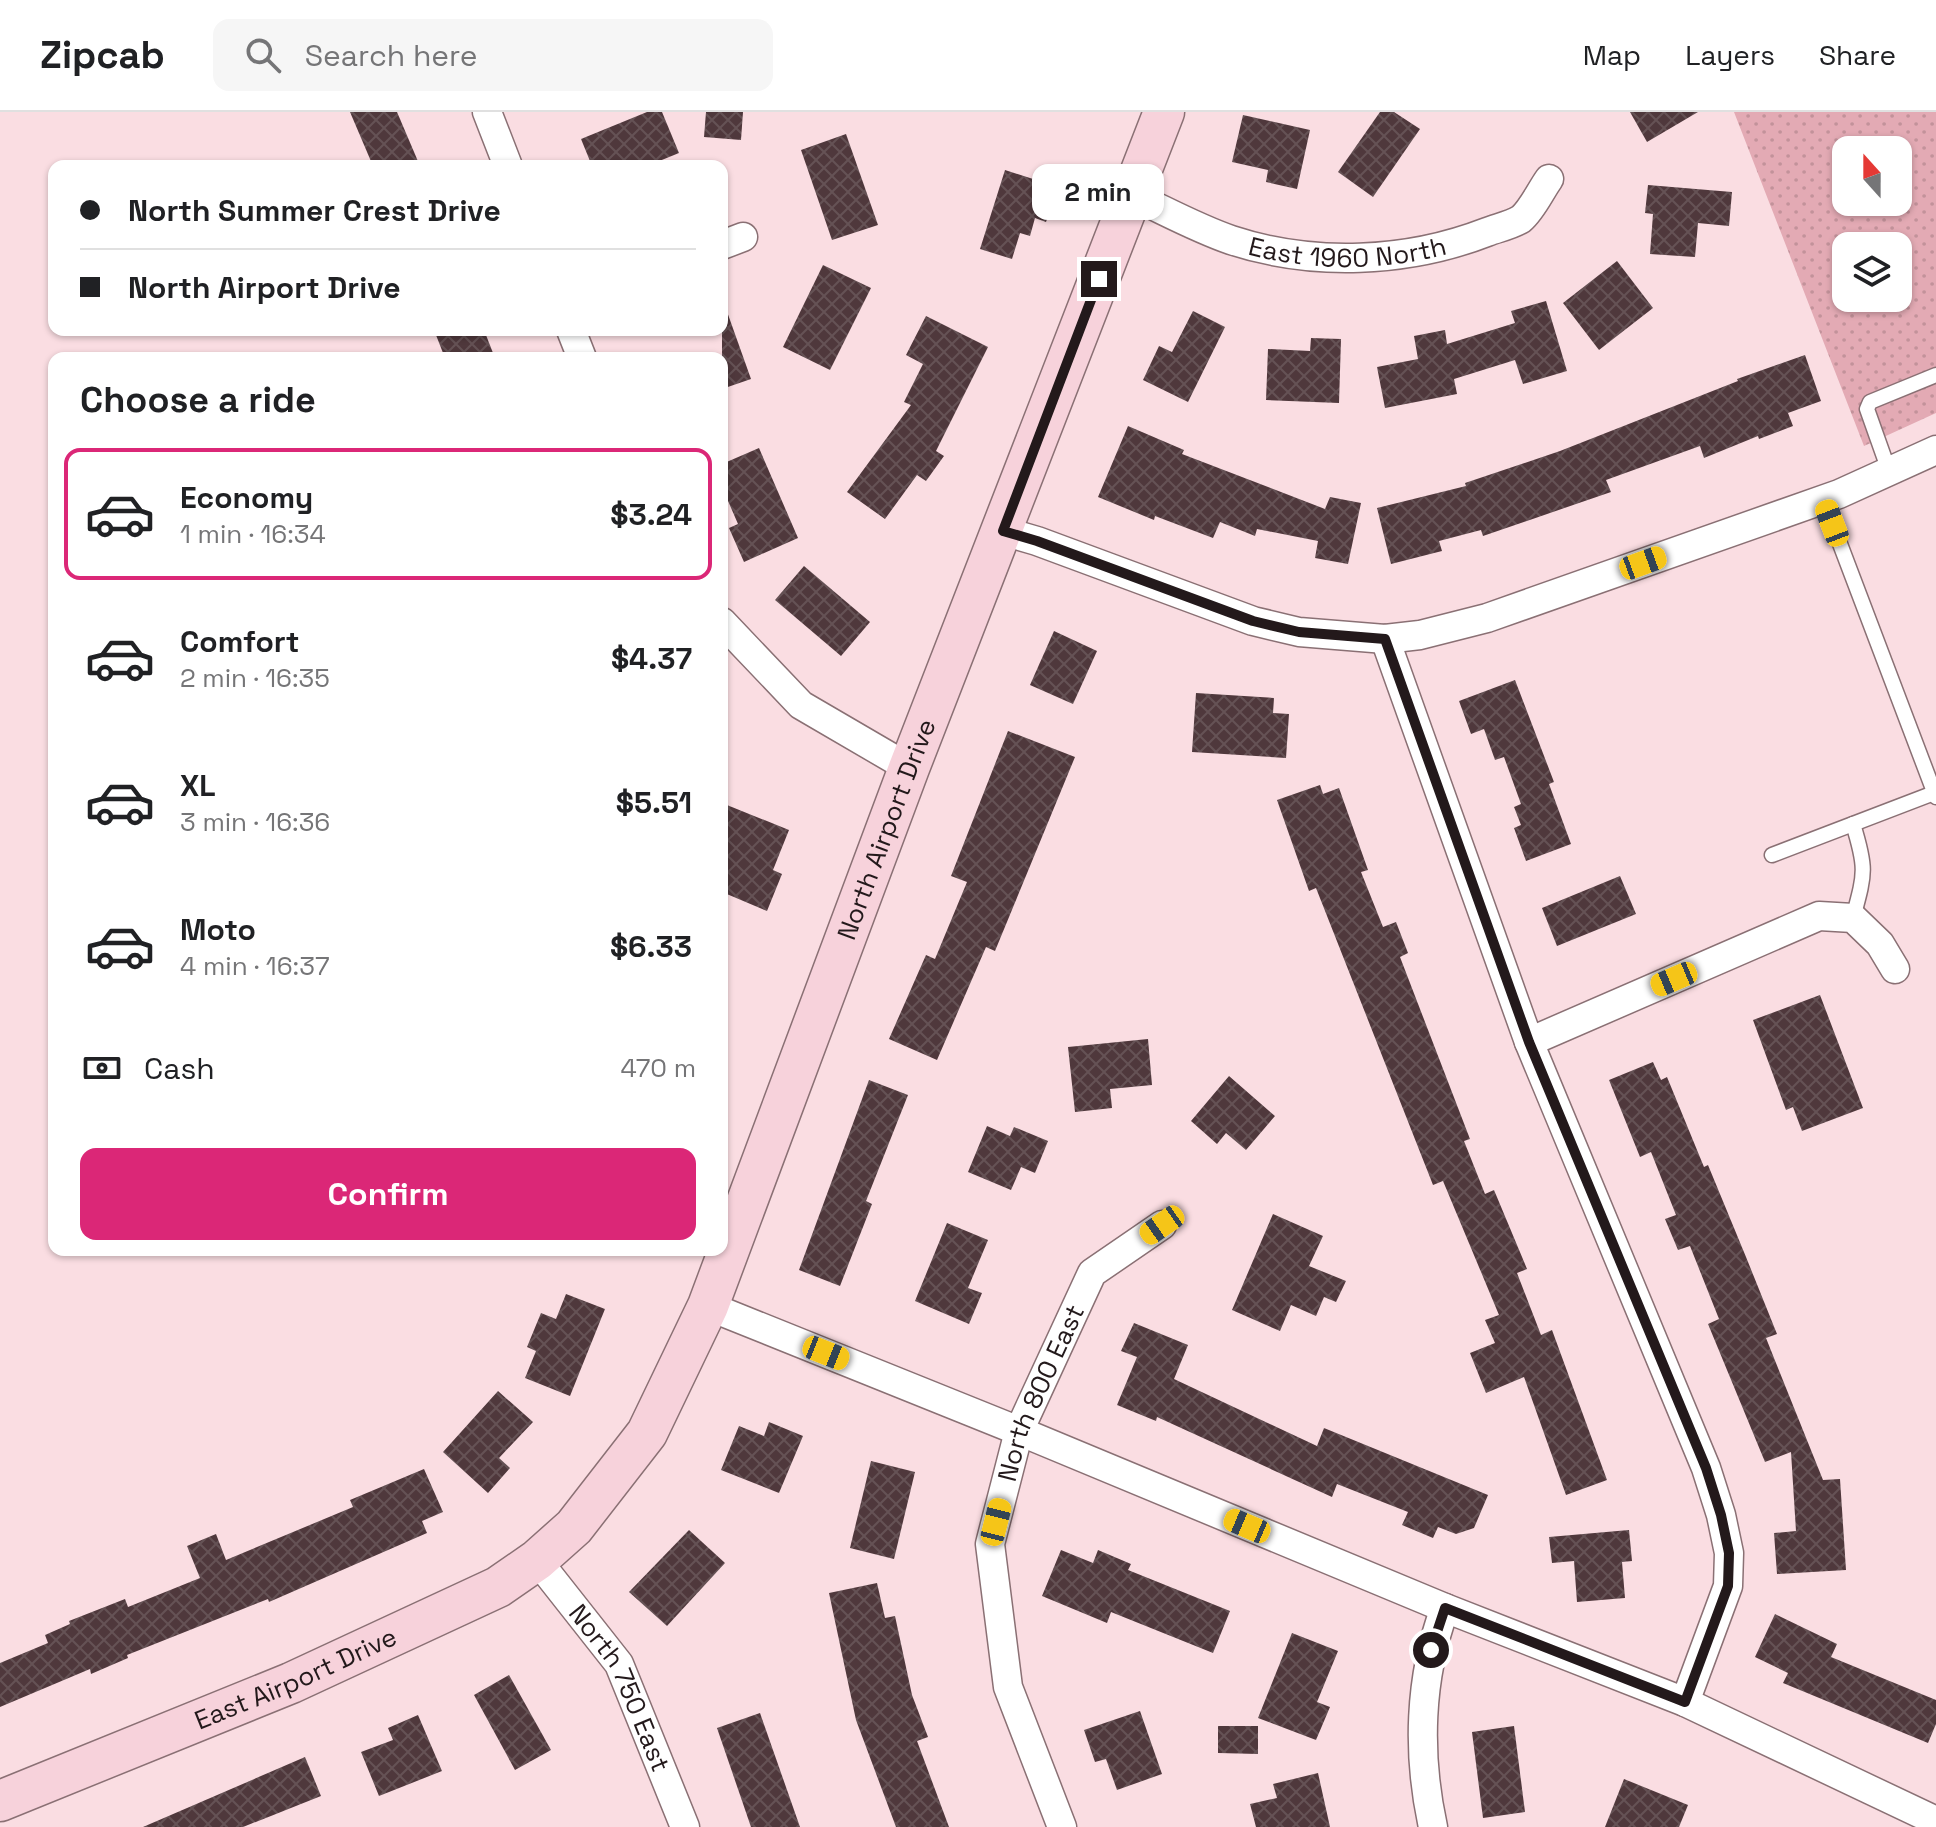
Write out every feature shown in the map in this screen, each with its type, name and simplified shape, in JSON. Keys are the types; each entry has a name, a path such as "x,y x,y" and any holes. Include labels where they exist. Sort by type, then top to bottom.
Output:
{"street":[{"path":"487,112 506,160"},
{"name":"North Airport Drive","path":"728,1252 909,768 1164,112"},
{"name":"East 1960 North","path":"1131,195 1234,241 1295,254 1334,258 1382,256 1463,241 1522,218 1549,179"},
{"path":"1003,531 1253,621 1309,633 1385,639 1420,635 1487,618 1823,499 1936,450"},
{"path":"728,628 801,705 909,768"},
{"path":"1385,639 1529,1042 1706,1468 1721,1515 1729,1553 1728,1586 1685,1702"},
{"path":"1529,1042 1819,916 1853,918 1880,944 1895,969"},
{"name":"North 800 East","path":"1062,1827 1008,1687 990,1544 1019,1431 1092,1273 1162,1225"},
{"name":"North Airport Drive","path":"574,1527 647,1433 708,1306 727,1256"},
{"path":"708,1306 1445,1608 1685,1702 1927,1821"},
{"name":"East Airport Drive","path":"0,1801 291,1683 498,1587 537,1560 574,1527"},
{"name":"North 750 East","path":"537,1560 619,1664 685,1827"},
{"path":"1433,1827 1421,1748 1431,1645 1445,1608"}],"lane":[{"path":"1889,471 1867,409 1870,402 1936,375"},
{"path":"1772,855 1935,795 1823,499"},
{"path":"1853,824 1864,858 1864,876 1853,918"}],"shaded area":[{"path":"1734,112 1936,112 1936,413 1864,446"}],"building":[{"path":"350,112 397,112 417,160 370,160"},
{"path":"647,112 662,112 679,153 662,160 590,160 581,139"},
{"path":"706,112 743,112 741,140 704,137"},
{"path":"1380,112 1394,112 1420,129 1373,197 1338,172"},
{"path":"1630,112 1698,112 1647,142"},
{"path":"1243,115 1310,130 1297,189 1266,182 1268,170 1232,162"},
{"path":"846,134 878,225 832,240 801,150"},
{"path":"1005,170 1058,187 1046,222 1035,218 1030,236 1020,233 1012,259 980,249"},
{"path":"1648,185 1732,192 1729,226 1698,223 1695,257 1650,254 1653,214 1645,213"},
{"path":"1617,261 1653,308 1599,350 1563,303"},
{"path":"823,265 871,288 830,370 783,347"},
{"path":"1546,301 1567,371 1523,384 1515,360 1454,379 1457,394 1385,408 1377,367 1418,359 1414,336 1445,330 1447,344 1515,323 1511,311"},
{"path":"1193,311 1225,327 1188,402 1143,380 1159,346 1172,352"},
{"path":"728,314 751,379 728,387 728,352 722,352 722,336 728,336"},
{"path":"926,316 988,347 936,451 944,456 926,481 917,475 885,519 847,492 911,405 904,402 923,364 906,355"},
{"path":"436,336 486,336 493,352 443,352"},
{"path":"1311,338 1341,339 1339,403 1266,400 1268,349 1310,351"},
{"path":"1805,355 1821,401 1788,413 1793,426 1759,439 1758,436 1704,458 1700,446 1606,480 1611,492 1483,536 1481,530 1439,541 1442,551 1391,564 1377,508 1466,486 1465,483 1560,451 1737,379"},
{"path":"1128,426 1184,450 1182,454 1325,509 1330,497 1361,503 1348,564 1315,558 1318,541 1257,529 1255,536 1220,522 1213,538 1155,516 1154,520 1098,497"},
{"path":"759,448 798,538 744,562 729,528 738,524 728,501 728,461"},
{"path":"804,566 870,622 841,656 775,600"},
{"path":"1054,631 1097,651 1073,704 1030,685"},
{"path":"1515,680 1554,782 1549,784 1571,844 1526,861 1514,828 1521,825 1514,807 1521,804 1504,757 1495,760 1484,729 1471,734 1459,701"},
{"path":"1196,693 1274,698 1273,713 1289,714 1286,758 1192,752"},
{"path":"1008,731 1075,757 995,951 986,947 937,1060 889,1039 926,955 935,959 967,882 951,876"},
{"path":"1320,785 1323,794 1339,788 1368,870 1361,872 1383,927 1396,922 1408,953 1400,957 1470,1139 1464,1141 1485,1194 1494,1190 1527,1269 1517,1273 1541,1335 1552,1330 1607,1480 1566,1495 1524,1377 1486,1393 1470,1353 1495,1343 1485,1320 1499,1315 1443,1181 1433,1185 1316,888 1309,891 1277,800"},
{"path":"728,805 789,830 773,870 782,874 767,911 728,895"},
{"path":"1620,876 1636,914 1557,946 1542,908"},
{"path":"1820,995 1863,1108 1802,1131 1793,1107 1786,1110 1753,1020"},
{"path":"1148,1039 1152,1085 1110,1089 1112,1108 1075,1112 1068,1047"},
{"path":"1653,1062 1661,1080 1667,1077 1746,1257 1777,1334 1766,1338 1823,1480 1840,1479 1846,1570 1777,1574 1774,1533 1796,1531 1791,1452 1765,1462 1708,1324 1719,1319 1690,1246 1678,1250 1665,1219 1676,1215 1651,1152 1640,1157 1609,1080"},
{"path":"1229,1076 1275,1116 1246,1150 1226,1133 1217,1144 1191,1121"},
{"path":"869,1080 908,1095 866,1201 872,1204 840,1286 799,1270"},
{"path":"987,1126 1010,1136 1014,1127 1048,1141 1035,1173 1021,1167 1011,1190 968,1172"},
{"path":"1273,1214 1323,1236 1309,1266 1346,1281 1336,1302 1324,1297 1316,1316 1291,1305 1280,1331 1232,1310"},
{"path":"947,1223 988,1240 968,1288 982,1293 969,1324 915,1301"},
{"path":"566,1294 605,1309 570,1396 525,1378 536,1351 527,1347 541,1313 556,1319"},
{"path":"1134,1323 1188,1345 1174,1379 1317,1446 1324,1428 1488,1495 1474,1528 1456,1534 1438,1527 1433,1538 1402,1525 1408,1512 1337,1484 1332,1497 1157,1417 1156,1421 1117,1405 1137,1357 1121,1351"},
{"path":"498,1391 533,1422 499,1458 510,1468 488,1493 443,1452"},
{"path":"769,1422 803,1436 779,1493 721,1470 739,1426 764,1436"},
{"path":"871,1461 915,1472 894,1559 850,1548"},
{"path":"424,1469 443,1512 422,1521 427,1533 269,1602 268,1599 127,1655 128,1658 91,1674 90,1669 0,1707 0,1663 48,1643 45,1635 70,1624 69,1621 125,1599 128,1607 200,1578 187,1546 216,1534 226,1560 353,1507 350,1500"},
{"path":"689,1530 725,1563 667,1626 629,1592"},
{"path":"1629,1530 1632,1561 1622,1562 1625,1598 1577,1602 1574,1561 1552,1563 1549,1537"},
{"path":"1061,1550 1093,1563 1098,1550 1131,1564 1128,1570 1230,1611 1213,1653 1111,1612 1107,1623 1042,1596"},
{"path":"877,1583 885,1618 895,1616 912,1695 928,1737 917,1741 949,1827 896,1827 856,1720 829,1593"},
{"path":"1775,1614 1837,1644 1831,1657 1936,1700 1936,1724 1928,1743 1783,1683 1788,1673 1755,1657"},
{"path":"1292,1633 1338,1651 1317,1702 1330,1707 1316,1740 1258,1718"},
{"path":"509,1675 551,1750 515,1770 474,1695"},
{"path":"1140,1711 1162,1774 1117,1790 1106,1759 1095,1762 1084,1730"},
{"path":"760,1713 800,1827 751,1827 717,1728"},
{"path":"418,1715 442,1771 379,1796 361,1752 393,1740 388,1728"},
{"path":"1218,1726 1258,1726 1258,1754 1218,1753"},
{"path":"1514,1726 1525,1812 1483,1818 1472,1732"},
{"path":"305,1757 321,1796 243,1827 143,1827"},
{"path":"1318,1773 1330,1827 1256,1827 1250,1804 1277,1798 1273,1784"},
{"path":"1624,1779 1688,1805 1679,1827 1605,1827"}],"route":[{"path":"1099,279 1003,531 1253,621 1299,632 1385,639 1529,1042 1706,1468 1721,1515 1729,1553 1728,1586 1685,1702 1445,1608 1431,1650"}]}
